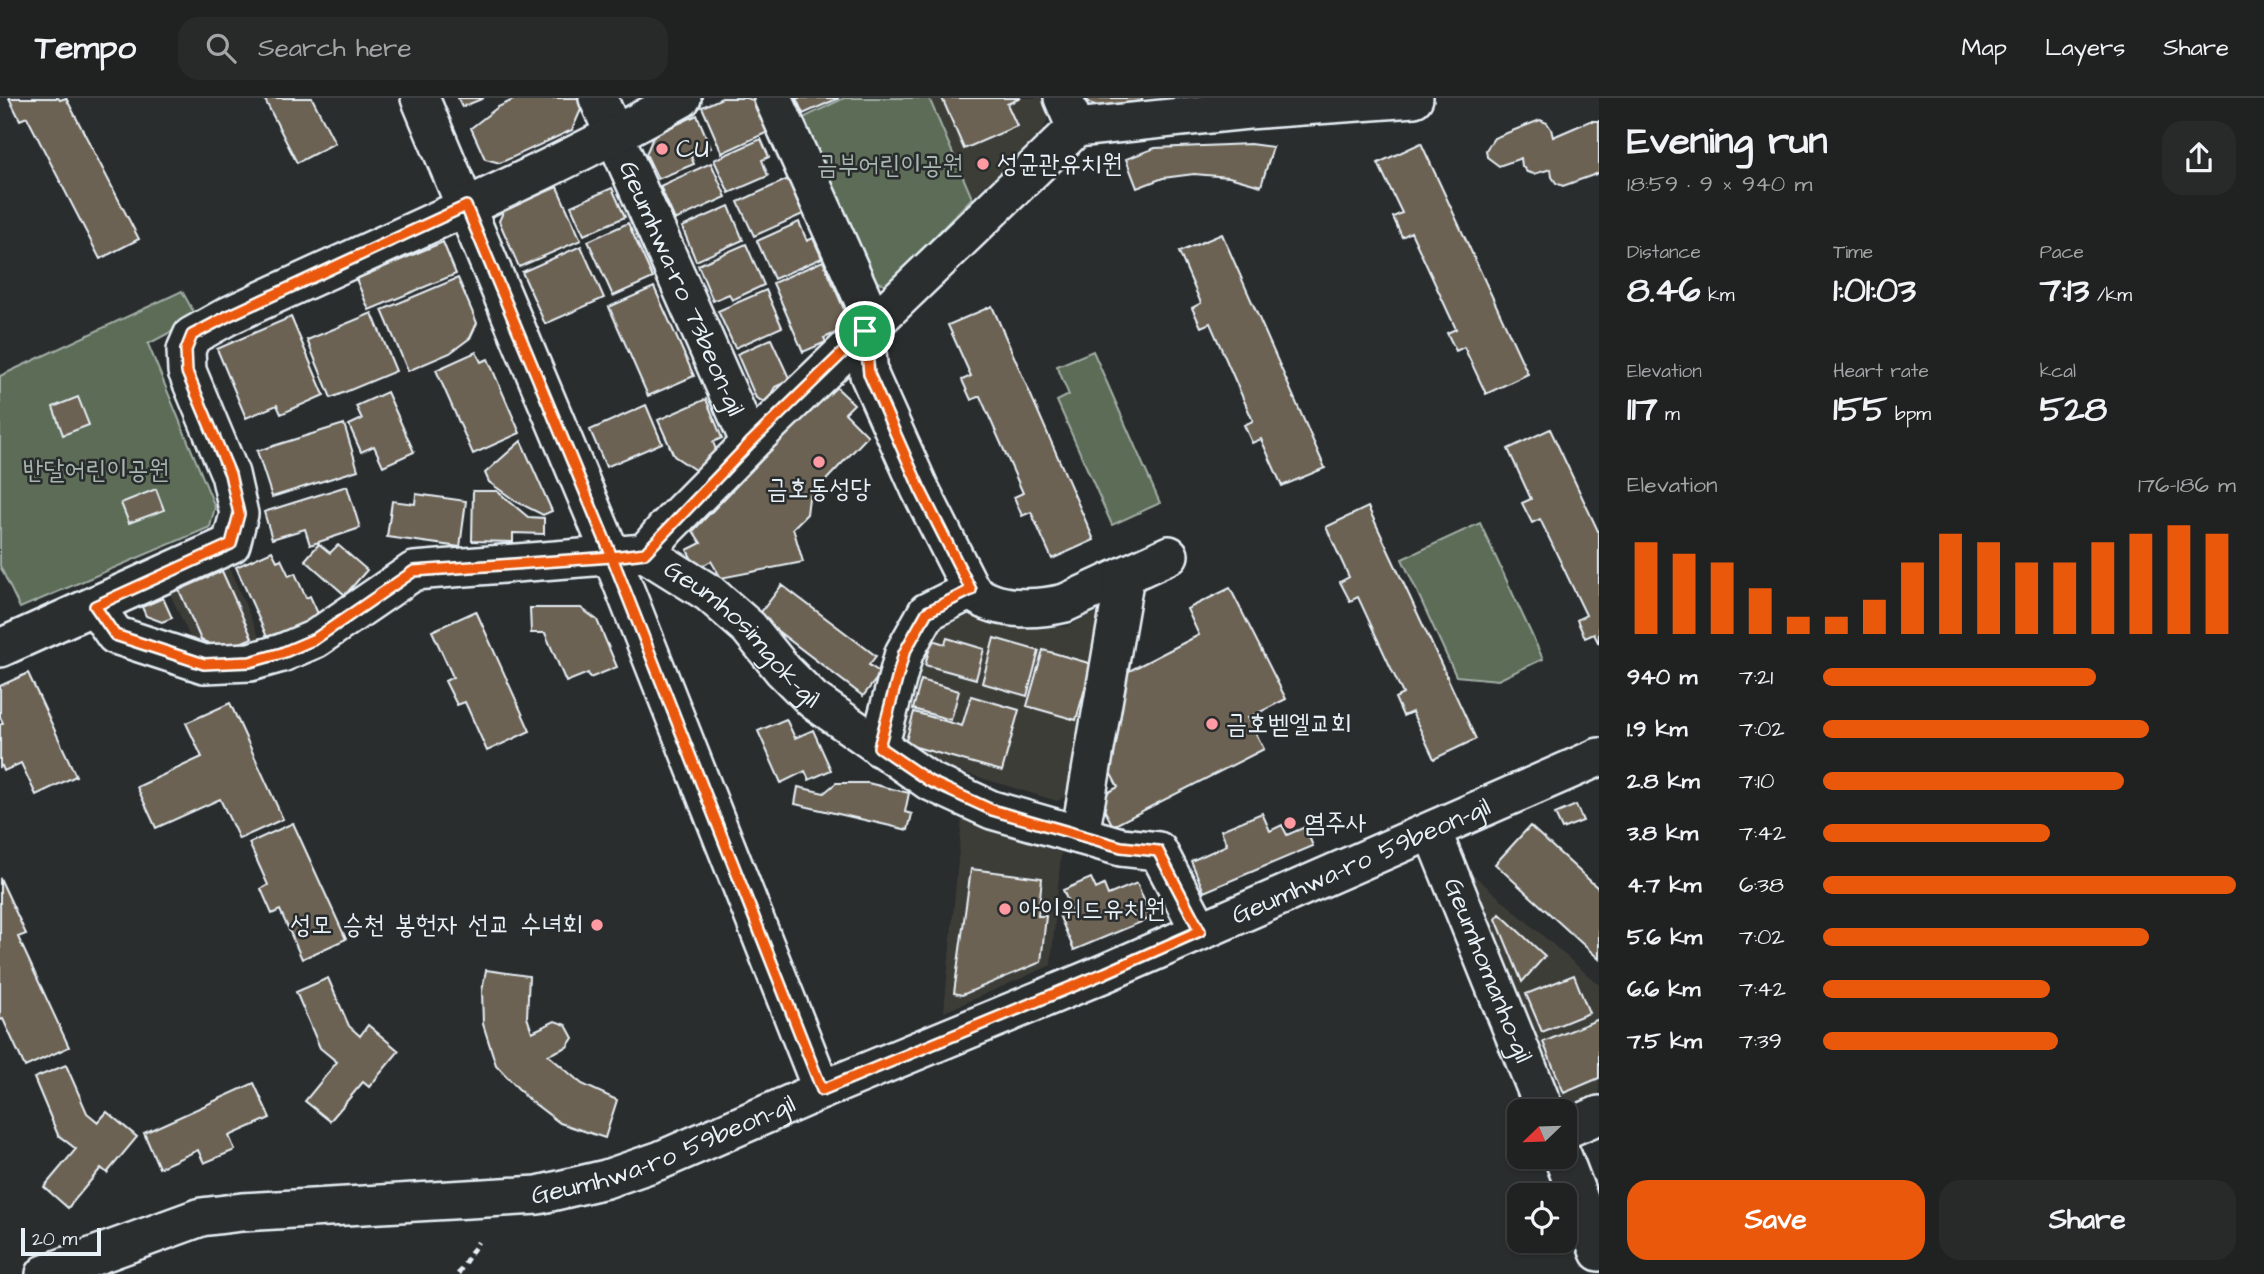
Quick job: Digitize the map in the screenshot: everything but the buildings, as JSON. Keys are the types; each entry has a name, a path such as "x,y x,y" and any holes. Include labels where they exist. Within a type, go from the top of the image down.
{"street":[{"path":"420,98 466,206 628,555 822,1090"},
{"name":"Geumhwa-ro 73beon-gil","path":"598,98 750,443"},
{"path":"0,648 231,544 239,514 230,474 187,372 186,350 192,335 615,136 682,98"},
{"path":"773,98 866,306 865,331 869,374 920,489 971,590 977,596 995,604 1048,607 1065,603 1169,555"},
{"name":"Geumhwa-ro 73beon-gil","path":"628,555 750,443 865,331 1070,113 1414,98"},
{"path":"95,606 115,635 204,664 250,662 282,653 315,639 414,571 628,555"},
{"name":"Geumhosimgok-gil","path":"628,555 709,593 749,628 783,670 813,700 929,781 992,810 1121,847 1158,851 1200,931"},
{"path":"1080,835 1125,576"},
{"path":"879,747 904,653 927,612 971,590"},
{"name":"Geumhwa-ro 59beon-gil","path":"45,1274 201,1217 242,1212 538,1195 606,1179 661,1160 1105,973 1599,757"},
{"name":"Geumhomanho-gil","path":"1432,831 1540,1099"},
{"path":"1577,1124 1599,1115"},
{"path":"1568,1169 1599,1252"}],"path":[{"path":"458,1274 478,1242"}],"shaded area":[{"name":"성균관유치원","path":"929,98 1045,98 1051,112 1043,130 972,198"},
{"path":"228,565 263,646 194,646 169,591"},
{"path":"1098,611 1103,620 1069,795 1057,801 906,755 896,741 927,637 943,615 969,612 1066,627"},
{"name":"아이위드유치원","path":"962,818 1061,853 1051,965 944,1012"},
{"path":"1470,872 1599,985 1599,1094 1577,1102 1577,1099 1566,1099 1559,1095"}],"green space":[{"name":"금부어린이공원","path":"844,98 929,98 972,198 888,285 873,281 801,119"},
{"name":"반달어린이공원","path":"182,291 197,318 148,344 215,507 210,527 20,608 0,566 0,376"},
{"path":"1093,351 1160,503 1112,525 1057,401 1069,395 1057,366"},
{"path":"1480,523 1543,659 1498,680 1456,676 1402,559"}],"place":[{"name":"CU","path":"662,149"},
{"name":"성균관유치원","path":"983,164"},
{"name":"금호동성당","path":"819,462"},
{"name":"금호벧엘교회","path":"1212,724"},
{"name":"염주사","path":"1290,823"},
{"name":"아이위드유치원","path":"1005,909"},
{"name":"성모 승천 봉헌자 선교 수녀회","path":"597,925"}],"route":[{"path":"865,331 750,443 645,553 612,557 466,206 192,335 186,350 187,372 230,474 239,514 231,544 95,606 115,635 204,664 250,662 282,653 315,639 414,571 612,557 822,1090 1200,931 1158,851 1121,847 992,810 929,781 879,747 904,653 927,612 971,590 920,489 869,374 865,331"}]}
